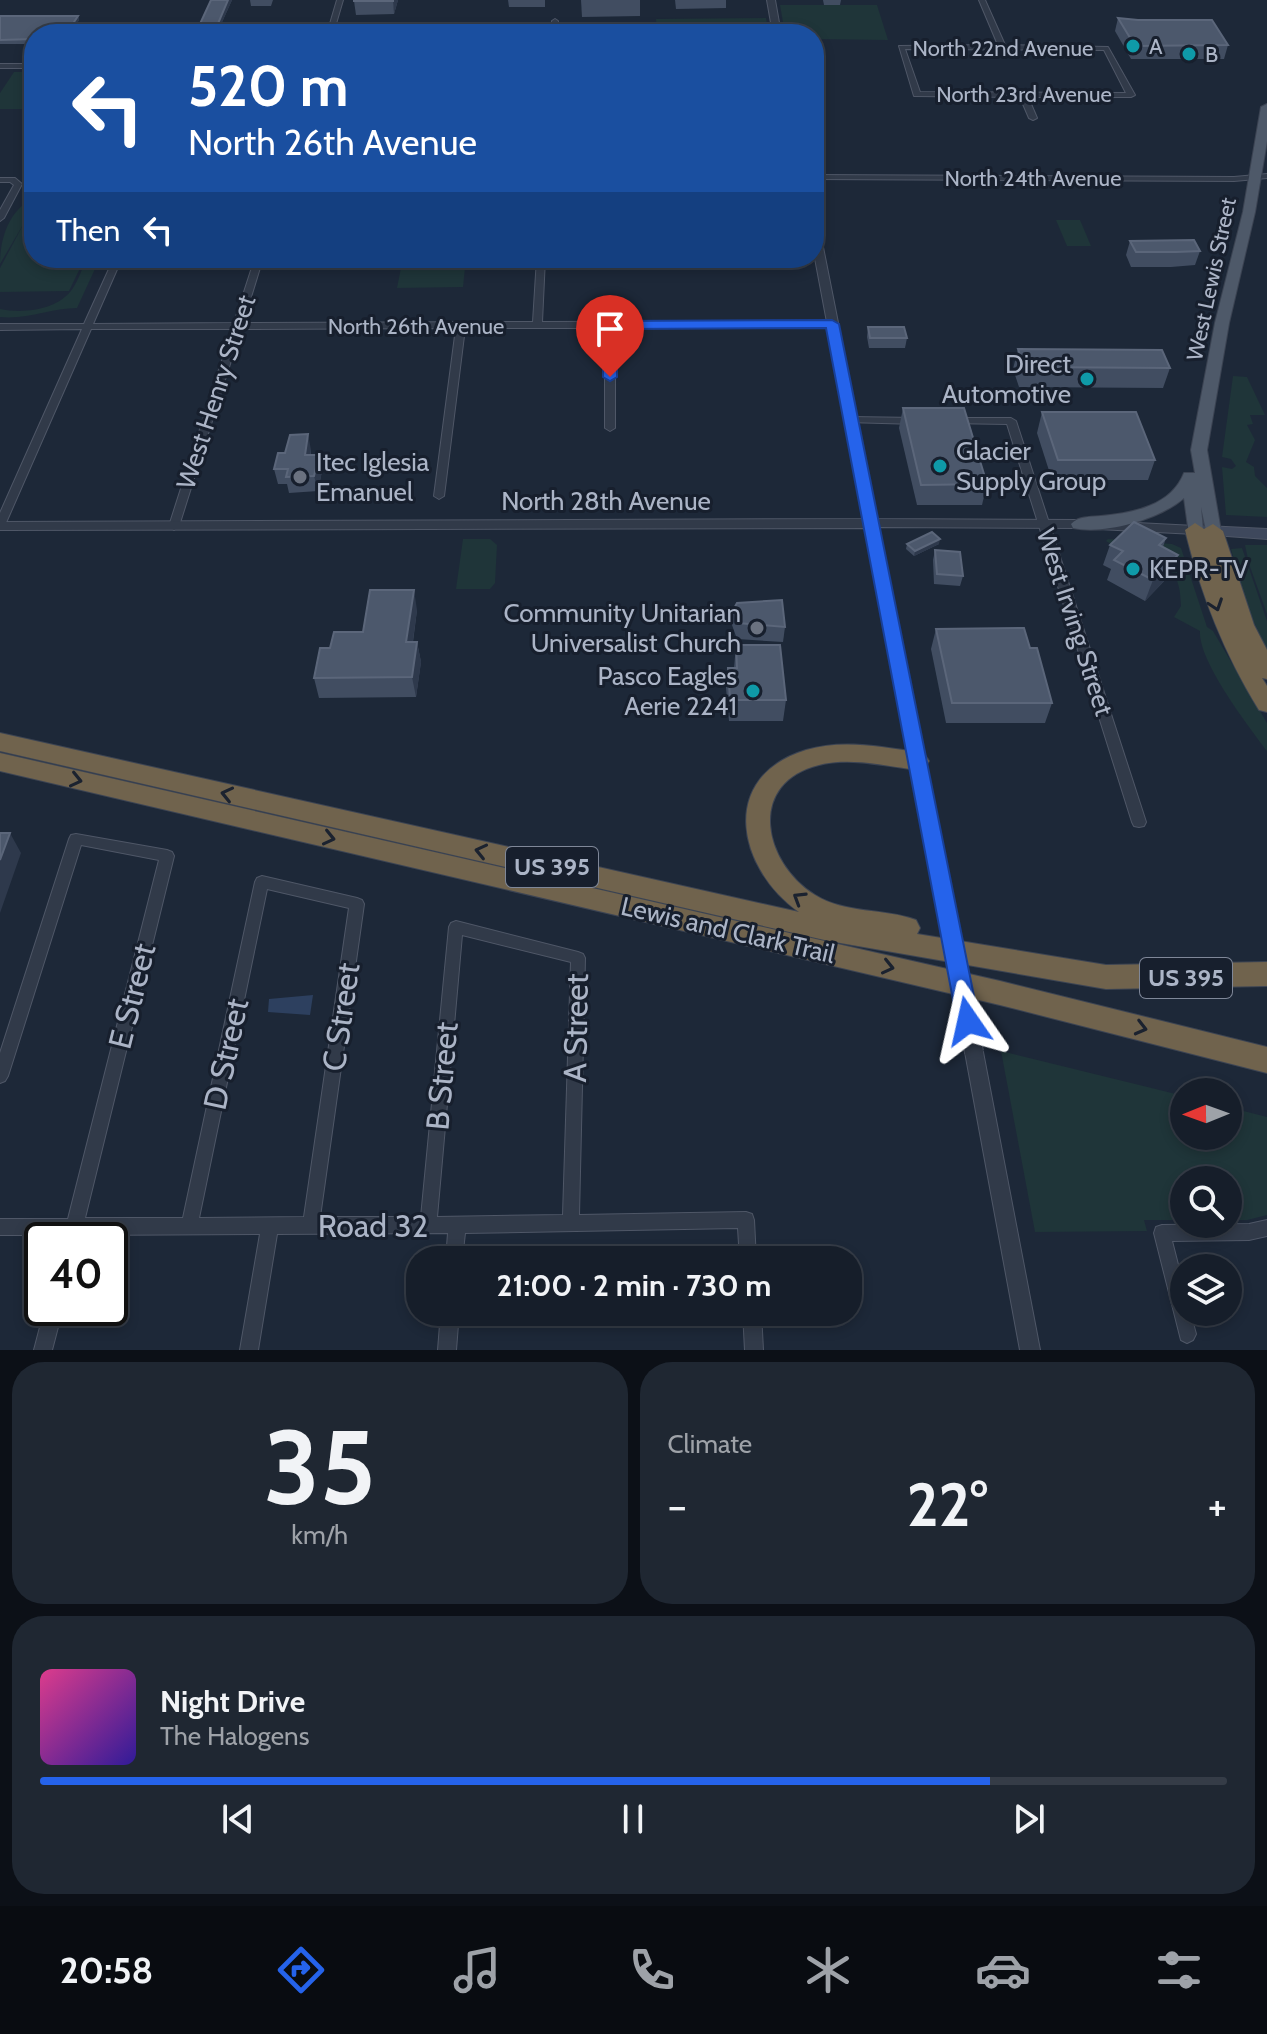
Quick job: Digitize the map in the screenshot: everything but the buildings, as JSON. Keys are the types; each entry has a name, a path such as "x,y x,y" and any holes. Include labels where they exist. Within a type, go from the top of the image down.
{"highway":[{"path":"1204,531 1243,625 1267,671"},
{"path":"1204,531 1222,621 1238,656 1267,704"},
{"name":"Lewis and Clark Trail","path":"0,742 829,930 1106,977 1267,974"},
{"path":"917,761 841,753 808,758 778,777 761,801 756,829 759,847 774,878 788,892 830,913 1059,956 1133,966 1175,978"},
{"name":"Lewis and Clark Trail","path":"0,762 985,989 1267,1060"}],"main road":[{"name":"West Lewis Street","path":"1204,531 1189,481 1198,459 1222,323 1260,177 1267,107"},
{"name":"West Lewis Street","path":"1198,459 1204,531"},
{"path":"1079,524 1144,516 1159,511 1179,496 1189,481"},
{"path":"1204,531 1267,534"}],"street":[{"path":"333,24 340,0"},
{"path":"771,0 775,24"},
{"path":"982,0 1003,48"},
{"name":"North 22nd Avenue","path":"917,94 901,47 1106,48 1131,95"},
{"path":"0,66 24,66"},
{"name":"North 23rd Avenue","path":"917,94 1131,95"},
{"path":"1023,94 1033,118"},
{"name":"North 24th Avenue","path":"824,177 1260,177"},
{"path":"0,180 15,181 17,188 0,218"},
{"path":"0,526 114,268"},
{"name":"West Henry Street","path":"174,526 256,268"},
{"path":"537,325 540,268"},
{"path":"822,268 1030,1350"},
{"name":"North 26th Avenue","path":"0,327 832,324"},
{"path":"610,325 610,428"},
{"path":"439,496 461,326"},
{"path":"851,420 924,421"},
{"name":"West Irving Street","path":"938,421 1011,421 1139,822"},
{"name":"North 28th Avenue","path":"0,526 871,523 1079,524 1204,531"},
{"name":"E Street","path":"0,1076 76,839 167,856 76,1222"},
{"name":"C Street","path":"262,882 357,904 311,1226"},
{"name":"D Street","path":"189,1226 262,882"},
{"name":"A Street","path":"456,927 578,958 571,1223"},
{"name":"B Street","path":"428,1226 456,927"},
{"name":"Road 32","path":"128,1230 189,1226 428,1226 746,1220 747,1246"},
{"path":"455,1246 457,1225"},
{"path":"249,1350 270,1226"},
{"name":"Road 32","path":"0,1227 24,1229"},
{"path":"1187,1334 1162,1233 1249,1232 1267,1228"},
{"path":"43,1350 49,1326"},
{"path":"447,1350 449,1326"},
{"path":"753,1326 754,1350"}],"green space":[{"path":"780,5 877,5 888,40 824,39 824,24 783,24"},
{"path":"766,18 767,24 656,24 656,19"},
{"path":"14,72 24,72 24,109 0,109 0,93"},
{"path":"24,204 24,223 0,264 8,226"},
{"path":"1056,220 1080,220 1091,246 1067,246"},
{"path":"24,223 24,268 80,268 69,291 0,292 0,268"},
{"path":"83,268 95,268 77,308 0,317 0,309 19,311 50,306 67,295"},
{"path":"401,268 465,268 463,287 397,288"},
{"path":"1233,376 1247,377 1265,415 1250,415 1253,424 1247,425 1255,440 1246,462 1254,467 1255,476 1267,488 1267,517 1226,515 1222,467 1232,469 1236,466 1231,459 1222,457"},
{"path":"463,539 490,539 497,545 495,583 490,589 456,589"},
{"path":"1106,541 1172,544 1181,548 1207,627 1213,631 1267,723 1267,751 1216,676 1207,659 1200,631 1174,617 1181,606 1174,575 1167,566 1120,548"},
{"path":"1245,545 1267,545 1267,614 1249,564"},
{"path":"1242,548 1267,621 1267,650 1249,612 1231,549"},
{"path":"1001,1051 1170,1093 1170,1150 1242,1150 1242,1111 1267,1117 1267,1215 1242,1220 1242,1166 1170,1166 1170,1220 1144,1220 1147,1231 1035,1232"}],"water":[{"path":"313,995 310,1015 268,1012 269,999"}],"place":[{"name":"A","path":"1133,46"},
{"name":"B","path":"1189,54"},
{"name":"Direct Automotive","path":"1087,379"},
{"name":"Glacier Supply Group","path":"940,466"},
{"name":"Itec Iglesia Emanuel","path":"300,477"},
{"name":"KEPR-TV","path":"1133,569"},
{"name":"Community Unitarian Universalist Church","path":"757,628"},
{"name":"Pasco Eagles Aerie 2241","path":"753,691"}],"route":[{"path":"610,377 610,325 832,324 968,1021"}]}
